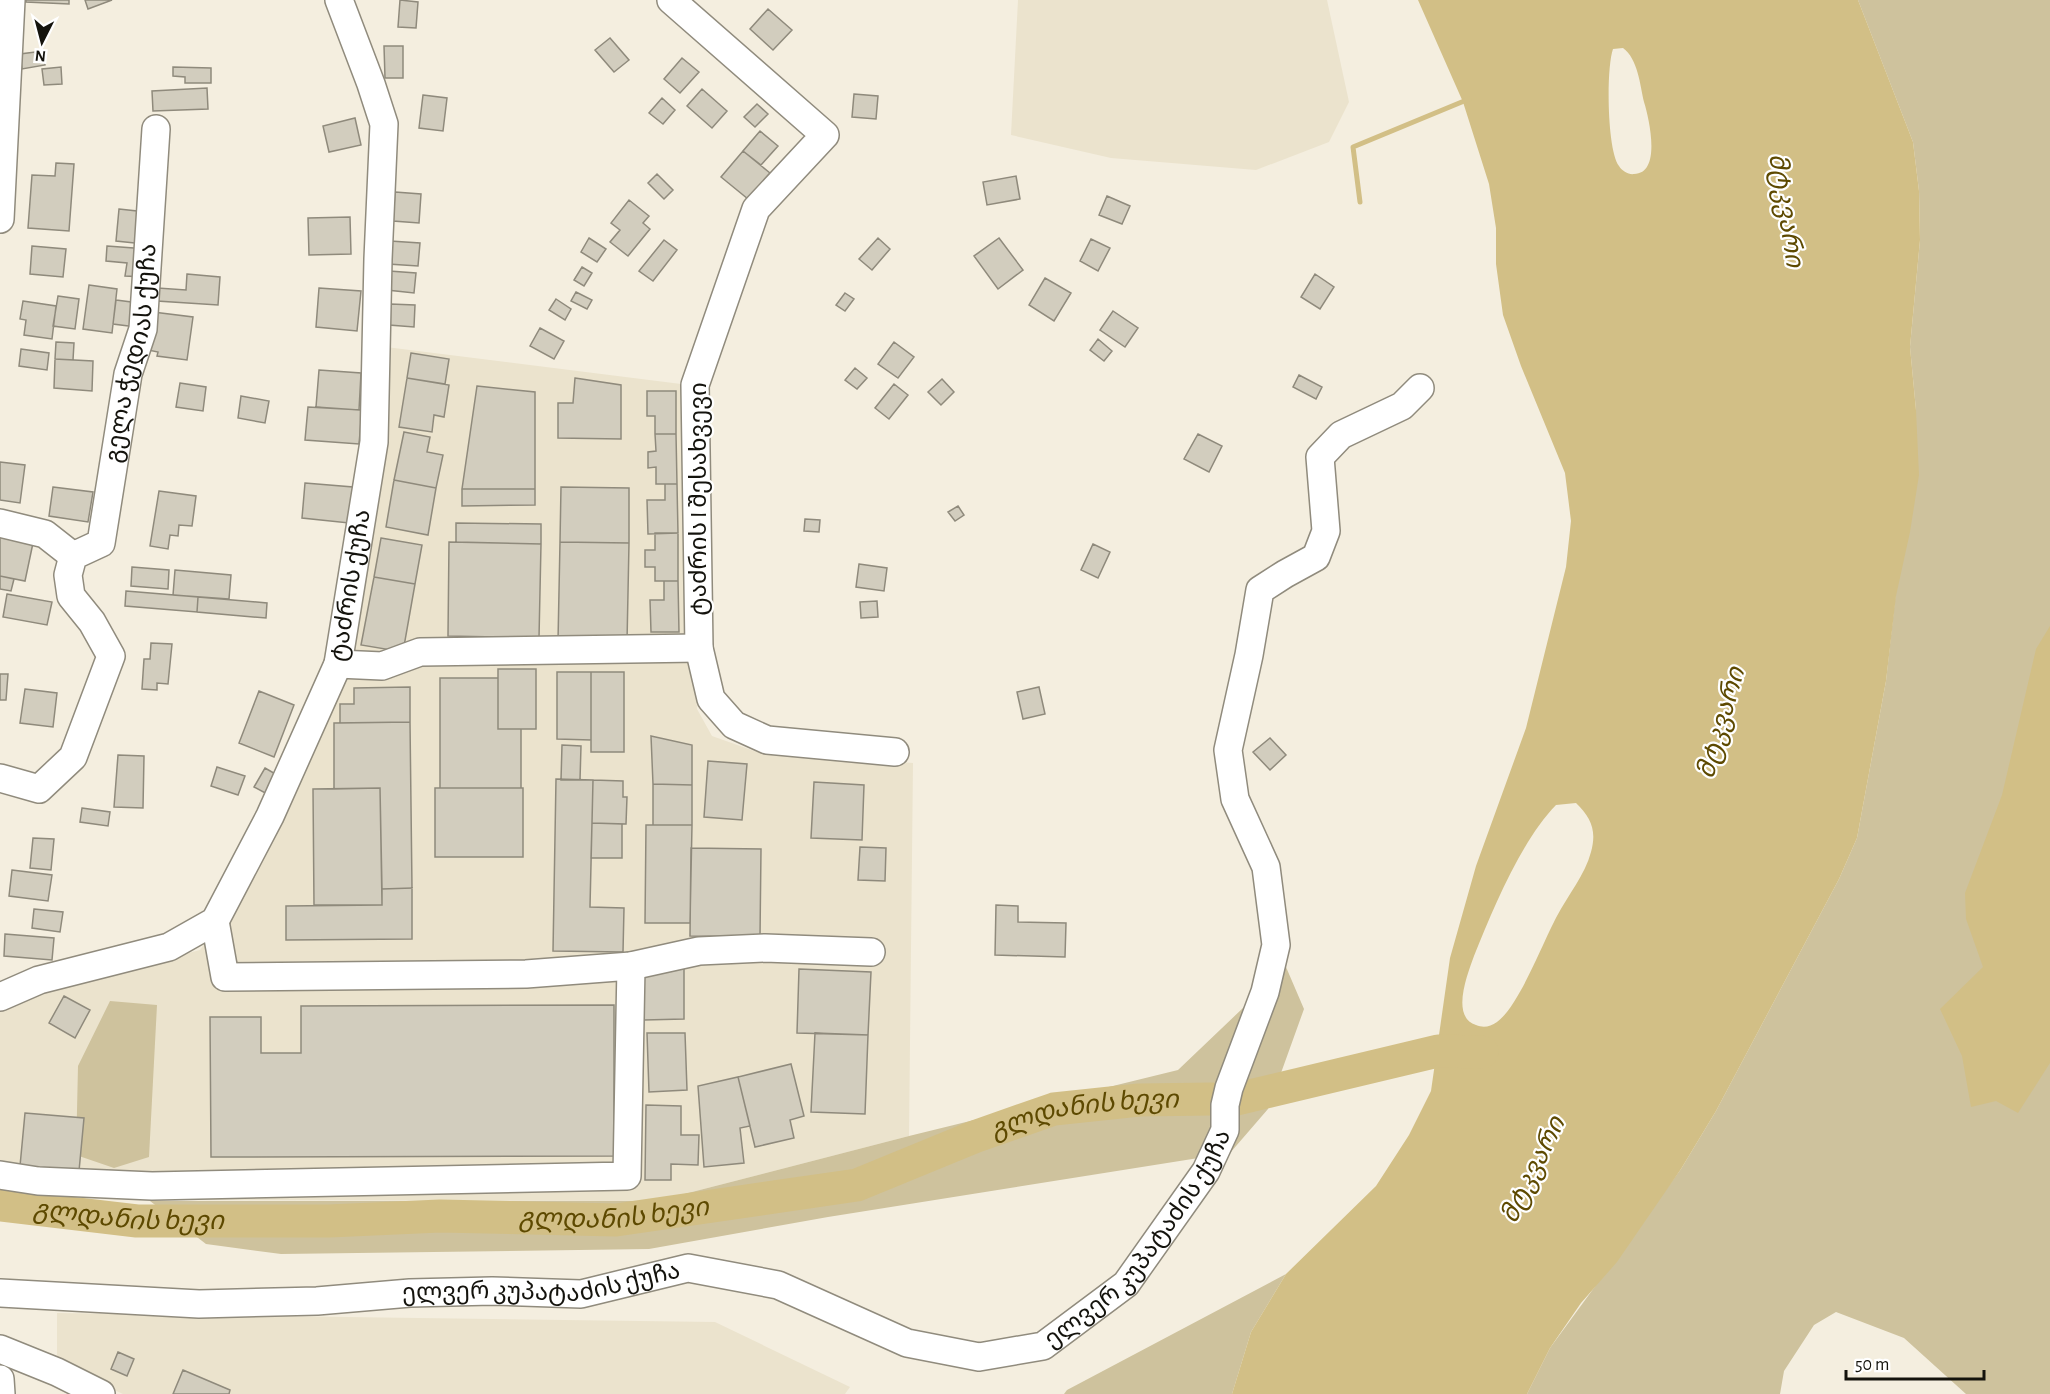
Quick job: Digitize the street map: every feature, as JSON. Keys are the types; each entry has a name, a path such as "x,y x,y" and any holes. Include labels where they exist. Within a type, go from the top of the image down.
{"street":[{"path":"0,219 11,0"},
{"name":"ტაძრის ქუჩა","path":"215,921 270,816 338,664 374,442 384,124 339,0"},
{"name":"ტაძრის I შესახვევი","path":"671,0 825,135 756,209 695,385 699,648 711,699 734,725 766,740 895,752"},
{"name":"გელა ჭედიას ქუჩა","path":"73,556 101,543 128,374 142,329 156,129"},
{"name":"ელვერ კუპატაძის ქუჩა","path":"0,1293 199,1304 317,1301 410,1293 492,1291 581,1294 688,1268 778,1285 907,1343 979,1357 1043,1346 1126,1284 1206,1171 1225,1130 1225,1105 1229,1088 1265,992 1276,945 1266,867 1235,800 1228,750 1249,655 1260,590 1316,557 1326,531 1320,457 1341,435 1402,406 1420,388"},
{"path":"0,523 45,534 73,556 68,575 70,596 92,622 111,656 73,757 39,789 0,778"},
{"name":"ტაძრის I შესახვევი","path":"338,664 382,666 420,652 699,648"},
{"path":"0,997 39,980 169,947 215,921 225,977 526,974 631,966 699,951 796,948 871,952"},
{"path":"0,1175 38,1181 152,1186 627,1176 631,966"},
{"path":"0,1349 57,1372 101,1394"},
{"path":"0,1379 1,1394"}],"shaded area":[{"path":"1018,0 1327,0 1349,102 1329,142 1256,170 1111,158 1011,135"},
{"path":"1858,0 2050,0 2050,1394 1966,1394 1904,1338 1836,1312 1814,1325 1784,1371 1780,1394 1527,1394 1550,1348 1681,1169 1716,1111 1839,879 1857,838 1886,681 1916,410 1910,347 1920,240 1919,191 1913,142"},
{"path":"386,347 689,385 697,709 712,736 757,752 913,763 909,1136 657,1201 150,1200 0,1186 0,1008 36,992 200,950 236,899 297,790"},
{"path":"1286,967 1304,1009 1268,1109 1230,1153 828,1217 649,1249 281,1254 206,1244 150,1201 657,1201 1178,1070"},
{"path":"110,1001 157,1005 149,1157 114,1168 76,1155 78,1066"},
{"path":"1286,1274 1251,1332 1232,1394 1064,1394 1067,1390"},
{"path":"57,1313 715,1322 850,1387 845,1394 123,1394 57,1364"}],"water":[{"name":"მტკვარი","path":"1418,0 1858,0 1913,142 1919,191 1920,240 1910,347 1919,475 1910,532 1896,596 1886,681 1857,838 1839,879 1716,1111 1681,1169 1617,1262 1581,1303 1550,1348 1527,1394 1232,1394 1251,1332 1286,1274 1376,1186 1409,1135 1431,1091 1450,958 1476,866 1526,728 1566,567 1571,521 1565,473 1521,366 1503,315 1496,264 1496,228 1489,184 1463,102","holes":["1623,48 1632,59 1638,73 1650,132 1651,155 1648,165 1643,172 1634,174 1622,170 1619,166 1615,157 1610,127 1611,59 1613,49","1576,803 1586,814 1593,831 1593,844 1585,869 1557,916 1514,1002 1494,1024 1476,1025 1468,1020 1464,1013 1463,994 1474,956 1499,897 1520,856 1543,820 1556,805"]},
{"path":"2050,626 2050,1063 2018,1113 1996,1101 1971,1107 1962,1056 1940,1009 1983,967 1966,919 1965,893 2002,795 2036,649"}],"building":[{"path":"26,0 69,0 69,4 26,2"},
{"path":"85,0 112,0 88,9"},
{"path":"400,0 418,2 416,28 398,27"},
{"path":"768,9 792,30 773,50 750,29"},
{"path":"610,38 629,60 614,72 595,50"},
{"path":"384,46 403,46 403,78 385,78"},
{"path":"43,51 45,65 22,69 20,54"},
{"path":"682,58 699,72 680,93 664,79"},
{"path":"61,67 62,84 44,85 42,69"},
{"path":"173,67 211,68 211,83 185,83 185,77 173,76"},
{"path":"207,88 208,109 153,111 152,91"},
{"path":"702,89 727,111 712,128 687,106"},
{"path":"854,94 878,96 876,119 852,117"},
{"path":"423,95 447,98 443,131 419,128"},
{"path":"662,98 675,110 663,124 649,113"},
{"path":"757,104 768,114 755,127 744,117"},
{"path":"355,118 361,145 329,152 323,126"},
{"path":"760,131 778,146 761,165 743,151"},
{"path":"743,151 770,173 748,199 721,177"},
{"path":"56,163 74,164 69,231 28,228 32,175 55,176"},
{"path":"657,174 673,190 664,199 648,183"},
{"path":"1016,176 1020,199 987,205 983,182"},
{"path":"395,192 421,194 419,223 393,221"},
{"path":"1107,196 1130,206 1122,224 1099,215"},
{"path":"629,200 649,216 643,223 650,229 628,256 610,242 620,230 611,223"},
{"path":"119,209 146,212 144,244 116,241"},
{"path":"350,217 351,254 309,255 308,218"},
{"path":"589,238 606,249 597,262 581,252"},
{"path":"878,238 890,249 872,270 859,259"},
{"path":"999,238 1023,270 998,289 974,256"},
{"path":"1091,239 1110,248 1098,271 1080,261"},
{"path":"664,240 677,250 653,281 639,271"},
{"path":"390,241 420,243 418,266 388,264"},
{"path":"32,246 66,249 63,277 30,274"},
{"path":"107,246 147,249 144,277 125,276 127,263 106,261"},
{"path":"582,267 592,273 584,286 574,280"},
{"path":"389,271 416,273 414,293 387,290"},
{"path":"187,274 220,277 218,305 157,301 158,288 186,290"},
{"path":"1315,274 1334,287 1320,309 1301,297"},
{"path":"1045,278 1071,293 1054,321 1029,305"},
{"path":"89,285 117,289 112,333 83,329"},
{"path":"319,288 361,291 357,331 316,327"},
{"path":"576,292 592,300 587,309 571,301"},
{"path":"845,293 854,299 845,311 836,305"},
{"path":"58,296 79,299 75,329 53,326"},
{"path":"556,299 571,309 565,320 549,310"},
{"path":"116,300 139,303 136,327 113,324"},
{"path":"23,301 56,306 52,339 24,335 26,320 20,319"},
{"path":"390,304 415,305 414,327 389,325"},
{"path":"1113,311 1138,328 1125,347 1100,330"},
{"path":"153,312 193,317 187,360 157,356 158,352 148,350"},
{"path":"540,328 564,341 554,359 530,346"},
{"path":"1098,339 1112,351 1104,361 1090,350"},
{"path":"56,342 74,343 73,360 55,359"},
{"path":"894,342 914,357 898,378 878,364"},
{"path":"21,349 49,353 47,370 19,366"},
{"path":"411,353 449,359 445,384 407,378"},
{"path":"55,359 93,361 92,391 54,388"},
{"path":"855,368 867,378 857,389 845,380"},
{"path":"319,370 361,373 359,410 316,407"},
{"path":"1299,375 1322,387 1316,399 1293,387"},
{"path":"407,378 449,385 444,417 434,415 432,432 399,427"},
{"path":"575,378 621,385 621,439 558,438 558,403 573,403"},
{"path":"942,379 954,392 941,405 928,392"},
{"path":"180,383 206,387 203,411 176,407"},
{"path":"894,384 908,395 889,419 875,408"},
{"path":"477,386 535,392 535,489 462,489"},
{"path":"647,391 676,391 676,434 655,434 655,416 647,416"},
{"path":"241,396 269,401 265,423 238,418"},
{"path":"308,407 362,410 359,444 305,440"},
{"path":"404,432 430,437 427,452 443,455 436,488 394,480"},
{"path":"655,434 676,434 677,484 656,484 656,467 648,468 648,452 656,451"},
{"path":"1198,434 1222,446 1209,472 1184,459"},
{"path":"0,462 25,465 20,503 0,500"},
{"path":"394,480 436,488 428,535 386,527"},
{"path":"305,483 353,487 349,523 302,518"},
{"path":"665,484 677,484 678,533 648,534 647,500 665,500"},
{"path":"53,487 93,492 88,522 49,516"},
{"path":"561,487 629,488 629,543 560,542"},
{"path":"462,489 535,489 535,505 462,506"},
{"path":"159,491 196,496 192,526 179,525 178,536 170,535 168,549 150,546"},
{"path":"958,506 964,515 955,521 948,512"},
{"path":"805,519 820,520 819,532 804,531"},
{"path":"456,523 541,524 541,544 456,542"},
{"path":"655,533 678,533 678,581 655,581 655,567 645,567 645,550 655,550"},
{"path":"0,537 33,543 25,581 0,576"},
{"path":"381,538 422,545 415,584 374,577"},
{"path":"449,542 541,544 539,638 448,636"},
{"path":"560,542 629,543 627,642 558,641"},
{"path":"1093,544 1110,552 1098,578 1081,570"},
{"path":"859,564 887,568 884,591 856,587"},
{"path":"132,567 169,570 168,589 131,586"},
{"path":"175,570 231,575 229,599 173,595"},
{"path":"0,576 14,579 11,591 0,589"},
{"path":"374,577 415,584 403,652 361,645"},
{"path":"664,581 678,581 679,632 651,632 650,600 664,600"},
{"path":"126,591 198,597 197,612 125,606"},
{"path":"7,594 52,602 47,625 3,617"},
{"path":"198,597 267,603 266,618 197,612"},
{"path":"877,601 878,617 861,618 860,602"},
{"path":"151,643 172,644 168,684 157,683 157,690 142,689 144,659 150,659"},
{"path":"498,669 536,669 536,729 498,729"},
{"path":"557,672 591,672 591,740 557,739"},
{"path":"591,672 624,672 624,752 591,752"},
{"path":"0,674 8,674 6,700 0,700"},
{"path":"440,678 498,678 498,729 521,729 521,788 440,788"},
{"path":"410,687 410,722 340,723 340,704 354,704 354,688"},
{"path":"1039,687 1045,714 1023,719 1017,692"},
{"path":"25,689 57,693 53,727 20,723"},
{"path":"259,691 294,705 274,757 239,743"},
{"path":"410,722 412,888 382,889 380,788 334,789 334,723"},
{"path":"651,736 692,745 692,785 653,784"},
{"path":"1270,738 1286,755 1270,770 1253,752"},
{"path":"562,745 581,746 580,780 561,780"},
{"path":"118,755 144,756 143,808 114,807"},
{"path":"708,761 747,764 742,820 704,817"},
{"path":"217,767 245,776 238,795 211,786"},
{"path":"265,768 279,776 269,795 254,787"},
{"path":"556,779 593,780 590,907 624,908 623,952 553,951"},
{"path":"593,780 623,781 623,797 627,797 626,824 592,823"},
{"path":"814,782 864,785 862,840 811,838"},
{"path":"653,784 692,785 692,825 653,825"},
{"path":"380,788 382,905 314,905 313,789"},
{"path":"435,788 523,788 523,857 435,857"},
{"path":"82,808 110,812 108,826 80,822"},
{"path":"592,823 622,824 622,858 591,858"},
{"path":"646,825 692,825 690,923 645,923"},
{"path":"33,838 54,839 51,870 30,868"},
{"path":"860,847 886,848 885,881 858,880"},
{"path":"691,848 761,849 760,937 690,936"},
{"path":"12,870 52,875 48,901 9,896"},
{"path":"412,888 412,939 286,940 286,906 382,905 382,889"},
{"path":"996,905 1018,906 1018,922 1066,923 1065,957 995,955"},
{"path":"34,909 63,912 60,932 32,928"},
{"path":"5,934 54,938 52,960 4,956"},
{"path":"644,969 684,969 684,1019 644,1020"},
{"path":"799,969 871,972 868,1035 797,1033"},
{"path":"64,996 90,1010 75,1038 49,1023"},
{"path":"614,1005 614,1156 211,1157 210,1017 261,1017 261,1053 301,1053 301,1006"},
{"path":"647,1033 685,1033 687,1090 649,1092"},
{"path":"815,1033 868,1035 865,1114 811,1112"},
{"path":"791,1064 804,1116 790,1120 794,1138 755,1147 738,1077"},
{"path":"738,1077 750,1126 740,1128 744,1163 704,1167 698,1086"},
{"path":"646,1105 681,1106 681,1135 699,1135 698,1165 671,1164 671,1180 645,1180"},
{"path":"25,1113 84,1118 79,1171 20,1166"},
{"path":"118,1352 134,1359 127,1376 111,1369"},
{"path":"183,1370 230,1390 229,1394 173,1394"}],"waterway":[{"path":"1360,202 1353,147 1469,99"},
{"name":"გლდანის ხევი","path":"1237,1099 1438,1051 1482,1052"},
{"name":"გლდანის ხევი","path":"0,1205 137,1221 329,1221 440,1216 616,1220 857,1185 974,1137 1054,1109 1139,1100 1212,1099"}]}
